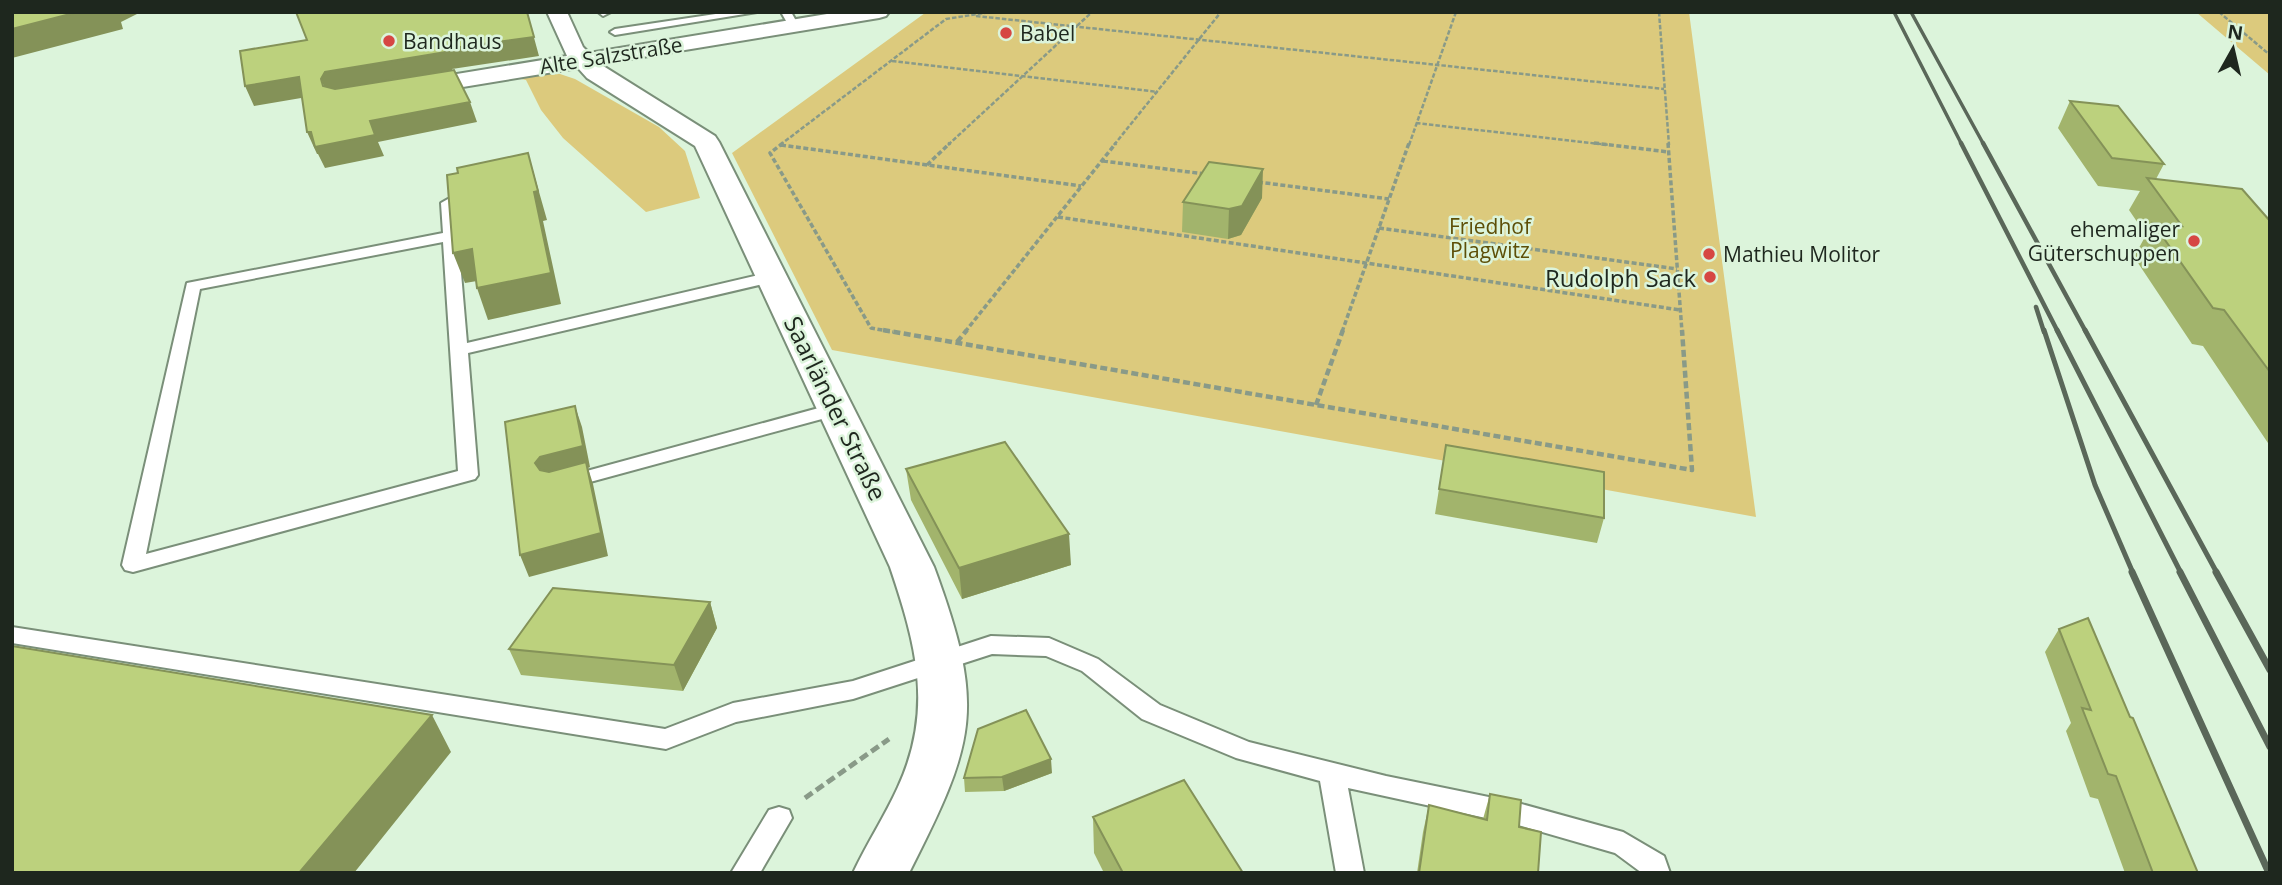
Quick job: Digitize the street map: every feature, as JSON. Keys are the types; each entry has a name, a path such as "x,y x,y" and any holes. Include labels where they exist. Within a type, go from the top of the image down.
{"street":[{"name":"Saarländer Straße","path":"557,12 573,50 595,73 706,142 912,567 930,618 941,662 945,694 942,730 935,758 922,790 881,873"},
{"name":"Alte Salzstraße","path":"391,92 790,19 879,12"}],"lane":[{"path":"615,32 752,12"},
{"path":"448,203 468,475 132,565 193,286 450,236"},
{"path":"458,349 772,277"},
{"path":"556,485 837,409"},
{"path":"12,635 666,739 733,713 853,690 991,645 1049,648 1090,665 1150,712 1245,751 1386,787 1518,814 1623,844 1654,865 1656,873"},
{"path":"1332,773 1350,873"},
{"path":"745,873 779,818"}],"path":[{"path":"991,12 946,19 770,153 872,328 1692,470 1658,12"},
{"path":"927,165 1092,12"},
{"path":"957,343 1221,12"},
{"path":"1316,405 1456,12"},
{"path":"2219,12 2270,55"},
{"path":"970,16 1664,89"},
{"path":"891,61 1157,92"},
{"path":"1416,123 1669,152"},
{"path":"780,145 1082,187"},
{"path":"1102,161 1212,175"},
{"path":"1253,181 1389,199"},
{"path":"1058,217 1680,310"},
{"path":"1379,228 1677,269"},
{"path":"779,818 845,767 887,743 896,729 942,730"}],"green space":[{"name":"Friedhof Plagwitz","path":"1689,12 1756,517 832,350 732,153 925,13"},
{"path":"2196,12 2270,12 2270,75"},
{"path":"544,73 575,79 659,127 685,151 700,198 646,212 563,138 541,110 526,80 516,78"}],"building":[{"path":"12,12 78,12 12,29"},
{"path":"296,12 527,12 534,37 445,49 446,52 325,72 321,79 323,86 335,89 454,70 470,102 370,121 375,135 315,147 311,132 307,132 299,77 245,86 240,51 307,40"},
{"path":"2070,101 2118,106 2164,164 2112,158"},
{"path":"528,153 538,191 534,192 551,273 477,288 472,249 453,253 447,175 458,173 457,168"},
{"path":"1209,162 1263,169 1242,206 1229,209 1183,202"},
{"path":"2147,178 2242,189 2270,221 2270,372 2224,310 2213,308 2153,223 2182,226"},
{"path":"575,406 583,446 540,457 535,463 540,470 549,472 586,462 601,533 520,555 505,422"},
{"path":"1005,442 1069,534 959,568 906,469"},
{"path":"1446,445 1604,472 1604,518 1439,489"},
{"path":"553,588 710,602 674,665 509,649"},
{"path":"2088,618 2198,873 2153,873 2116,776 2108,774 2082,708 2091,710 2059,629"},
{"path":"12,646 432,715 299,873 12,873"},
{"path":"1026,710 1051,759 1002,777 964,778 978,729"},
{"path":"1184,780 1243,873 1123,873 1093,817"},
{"path":"1490,794 1521,800 1519,827 1541,832 1538,873 1419,873 1429,805 1487,820"}],"railway":[{"path":"1894,12 1962,145"},
{"path":"1911,12 1984,145"},
{"path":"1961,143 2058,332"},
{"path":"1983,143 2086,332"},
{"path":"2036,307 2044,332"},
{"path":"2044,330 2095,485 2133,573"},
{"path":"2057,330 2181,573"},
{"path":"2085,330 2217,573"},
{"path":"2132,572 2269,873"},
{"path":"2180,572 2270,747"},
{"path":"2216,572 2270,670"}],"place":[{"name":"Babel","path":"1006,33"},
{"name":"Bandhaus","path":"389,41"},
{"name":"ehemaliger Güterschuppen","path":"2194,241"},
{"name":"Mathieu Molitor","path":"1709,254"},
{"name":"Rudolph Sack","path":"1710,277"}]}
